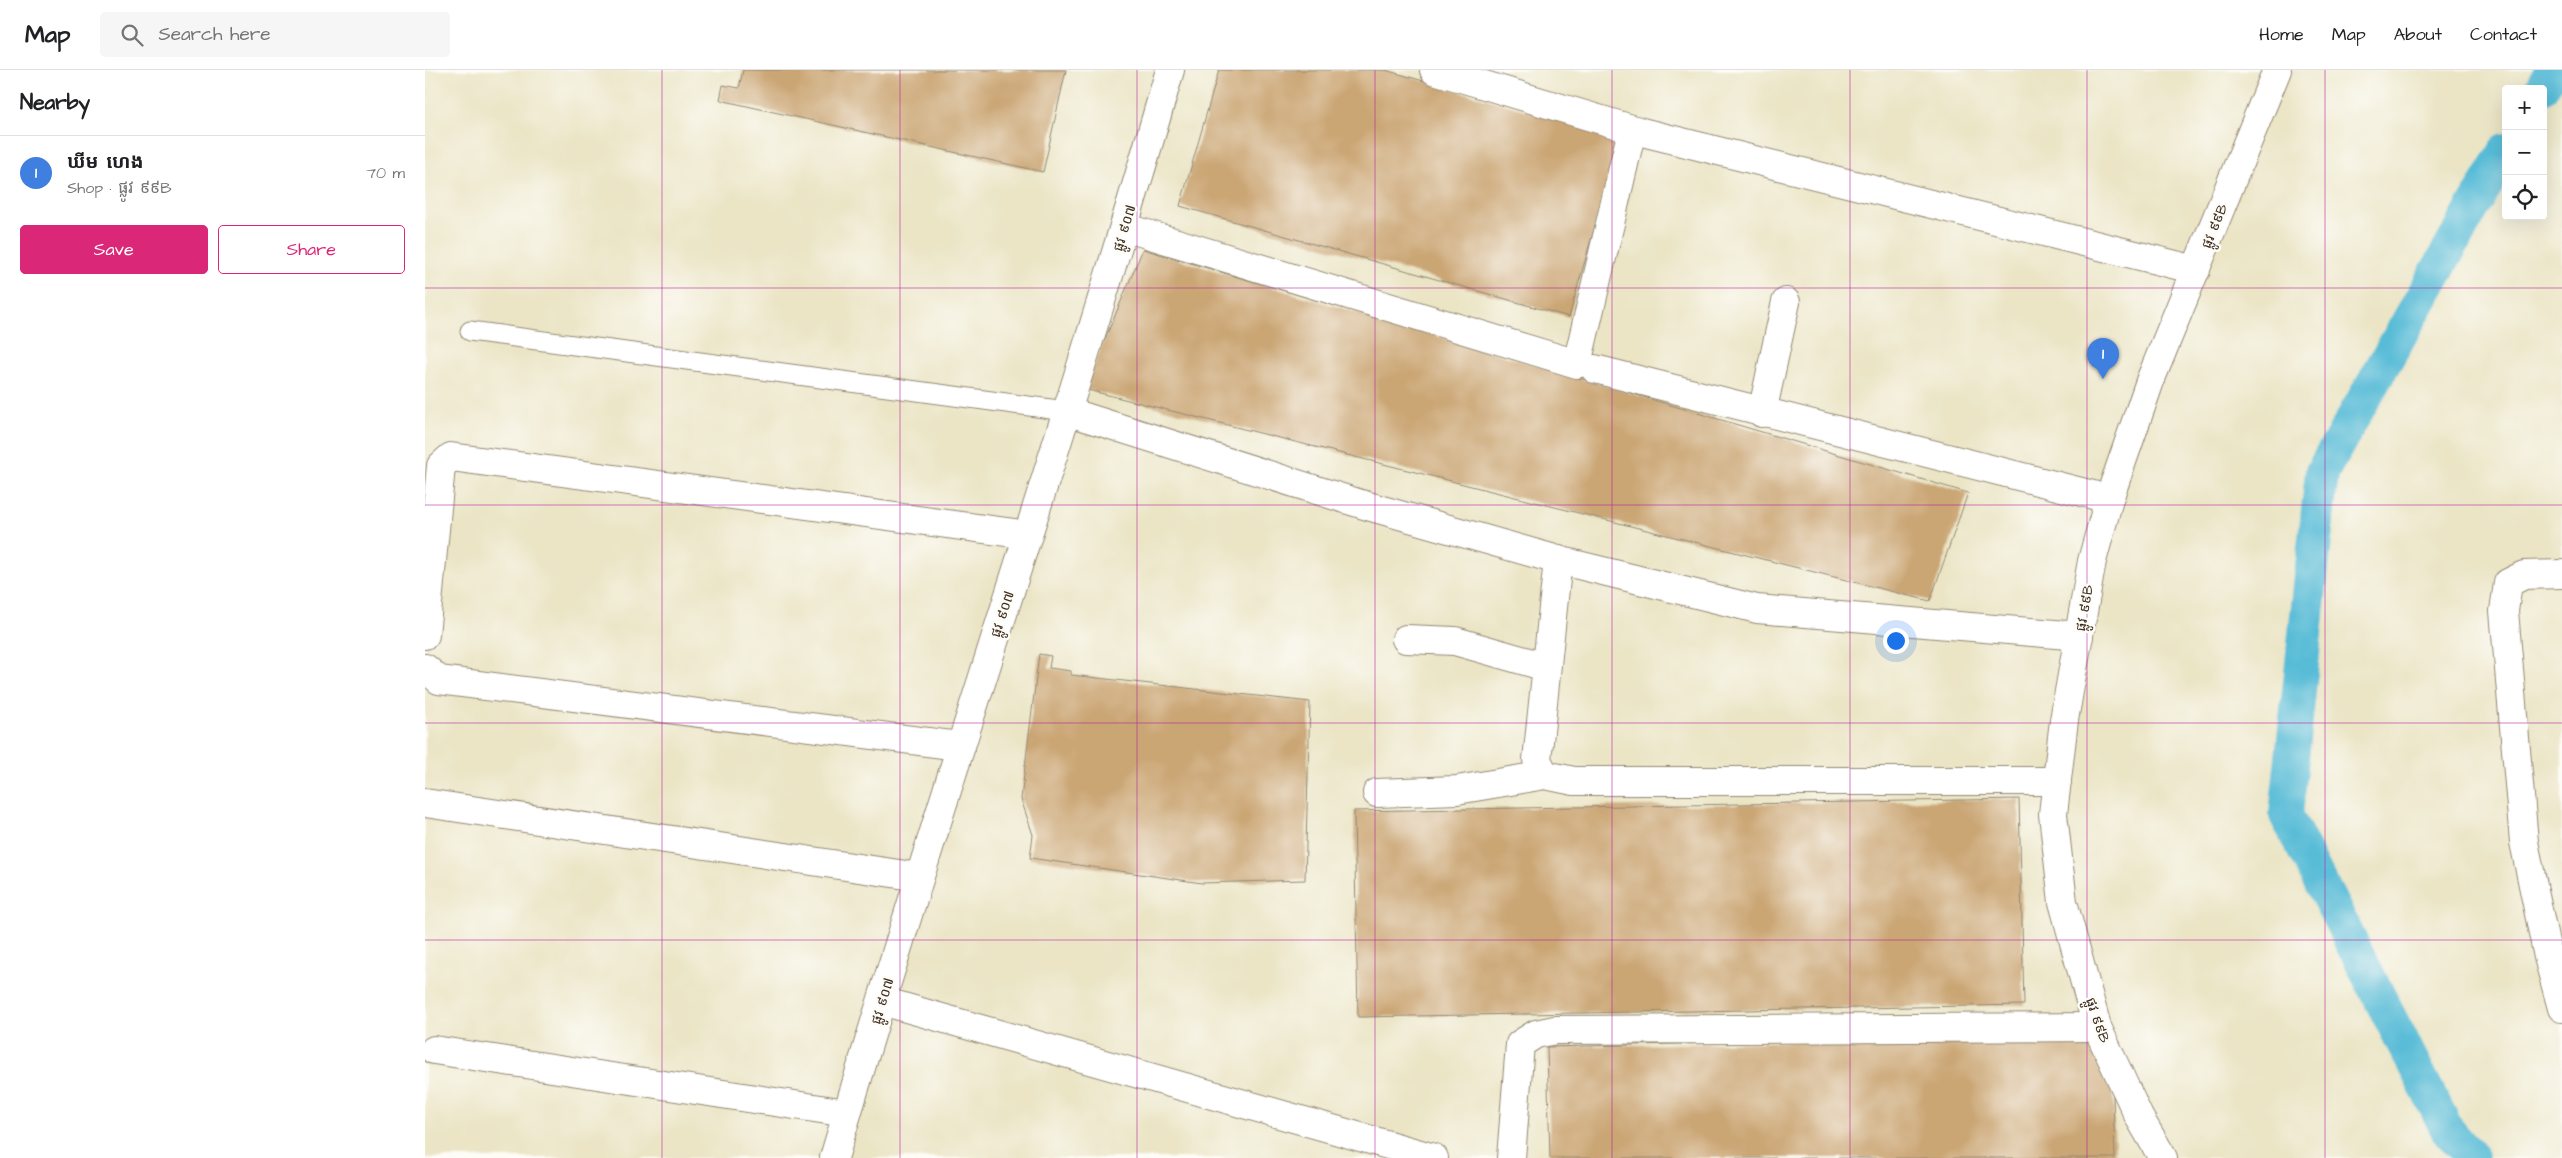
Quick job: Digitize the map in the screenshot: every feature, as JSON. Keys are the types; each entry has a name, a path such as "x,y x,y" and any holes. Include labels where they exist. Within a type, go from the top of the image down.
{"street":[{"name":"ផ្លូវ ៩០៧","path":"834,1158 959,746 1028,535 1065,411 1124,227 1170,70"},
{"path":"1434,70 1632,130 2196,270"},
{"name":"ផ្លូវ ៩៩B","path":"2163,1158 2139,1117 2097,1027 2063,902 2053,814 2079,636 2092,562 2109,499 2150,381 2277,70"},
{"path":"1124,227 1577,364 1632,130"},
{"path":"1762,413 1786,302"},
{"path":"1595,369 1762,413 2109,499"},
{"path":"1065,411 1361,504 1558,560 1757,609 2079,636"},
{"path":"425,635 441,466 451,458 1028,535"},
{"path":"1545,775 1537,760 1558,560"},
{"path":"2562,574 2524,575 2508,583 2504,611 2524,842 2555,957 2562,1008"},
{"path":"1406,639 1455,642 1547,667"},
{"path":"425,668 439,680 959,746"},
{"path":"1377,793 1457,790 1545,775 1574,781 2057,780"},
{"path":"425,804 919,877"},
{"path":"882,1001 1433,1158"},
{"path":"1511,1158 1520,1044 1536,1034 1555,1030 2097,1027"},
{"path":"434,1050 847,1113"}],"lane":[{"path":"470,331 1065,411"}],"building":[{"path":"743,70 1066,70 1043,172 720,100 723,85 739,88"},
{"path":"1219,70 1385,70 1620,137 1569,317 1180,206"},
{"path":"1143,249 1968,493 1930,601 1084,389"},
{"path":"1039,654 1051,656 1049,668 1071,671 1071,675 1310,702 1305,880 1202,883 1030,858 1033,835 1021,799"},
{"path":"2019,799 2024,1005 1358,1017 1354,811"},
{"path":"2111,1034 2115,1158 1550,1158 1547,1047"}],"waterway":[{"path":"2543,85 2552,70"},
{"path":"2472,1158 2447,1129 2286,815 2322,472 2502,157"}],"place":[{"name":"ឃីម ហេង","path":"2103,379"}]}
